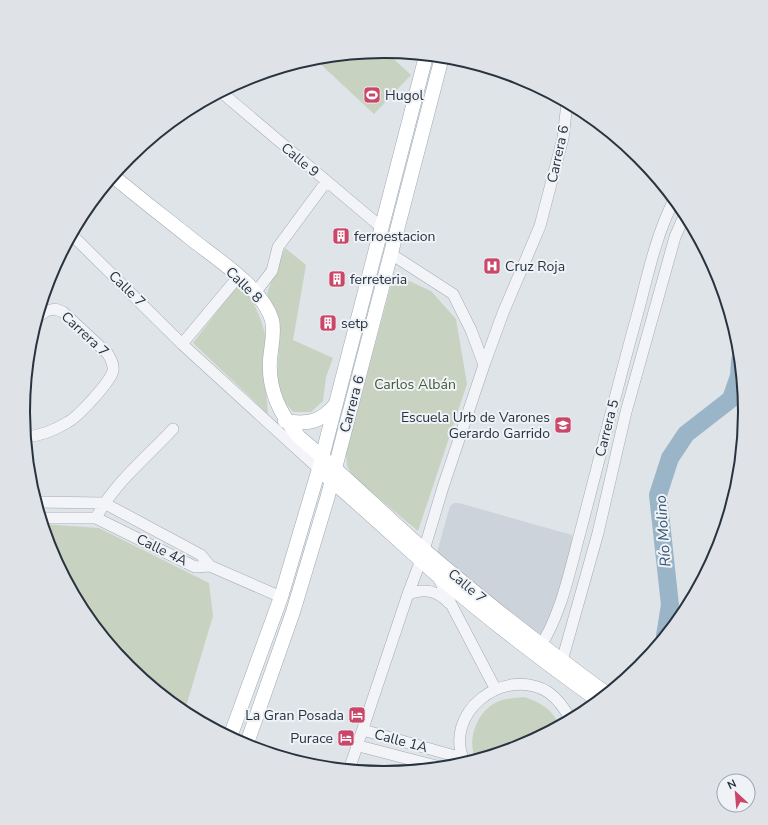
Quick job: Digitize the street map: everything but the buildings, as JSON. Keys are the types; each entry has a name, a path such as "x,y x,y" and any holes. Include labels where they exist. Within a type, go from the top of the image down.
{"main road":[{"name":"Carrera 6","path":"232,732 281,597 321,463 425,61"},
{"name":"Carrera 6","path":"248,740 293,612 333,474 440,63"},
{"name":"Calle 8","path":"118,180 238,276 255,293 266,307 272,321 274,333 270,358 270,378 275,401 285,421 321,463 333,474"},
{"path":"285,421 300,424 315,421 328,413 337,402"},
{"name":"Calle 7","path":"333,474 373,516 537,650"},
{"name":"Calle 7","path":"333,474 422,555 437,575 560,667 594,697"},
{"name":"Calle 7","path":"560,667 602,691"}],"street":[{"name":"Calle 9","path":"225,96 381,227"},
{"name":"Carrera 6","path":"351,765 359,746 484,365 503,313 540,226 563,138 566,109"},
{"path":"255,293 272,271 278,247 326,182"},
{"name":"Carrera 5","path":"537,650 550,631 570,570 611,408 654,254 665,218 671,206"},
{"name":"Carrera 5","path":"560,667 587,574 626,412 675,237 682,222"},
{"name":"Calle 7","path":"75,238 182,344 321,463"},
{"path":"391,254 453,294 471,330 484,365"},
{"path":"182,344 238,276"},
{"name":"Carrera 7","path":"31,437 40,436 70,421 96,396 112,372 113,362 103,348 63,312 55,308 45,312"},
{"path":"96,518 104,503 120,482 173,429"},
{"path":"592,486 608,490"},
{"path":"42,502 104,503 201,555 210,566"},
{"name":"Calle 4A","path":"46,518 96,518 195,567 210,566 281,597"},
{"path":"570,570 587,574"},
{"path":"437,575 495,688"},
{"path":"408,594 427,590 436,592 451,604"},
{"path":"463,757 460,741 462,725 477,701 495,688 513,684 531,685 548,692 562,705 568,715"},
{"name":"Calle 1A","path":"363,730 457,759"},
{"name":"Calle 1A","path":"359,746 426,763"}],"shaded area":[{"path":"454,503 459,503 572,535 573,543 551,619 543,635 526,627 436,556 450,506"}],"green space":[{"name":"Hugol","path":"393,58 411,75 374,114 321,64 361,59"},
{"path":"285,248 306,265 293,340 333,358 326,377 323,401 311,412 293,412 281,398 277,381 279,346 278,320 267,293"},
{"name":"Carlos Albán","path":"394,274 431,291 456,319 467,384 418,531 354,478 347,466 346,453"},
{"path":"239,283 252,299 261,320 267,341 264,365 268,414 193,343"},
{"path":"49,524 99,528 209,583 213,616 186,706 151,679 134,663 103,628 77,589 57,548"},
{"path":"524,697 536,701 546,707 557,721 519,740 474,755 472,744 473,736 479,719 490,706 510,698"}],"waterway":[{"name":"Río Molino","path":"667,626 670,605 658,495 670,458 686,434 731,399 736,383"}],"place":[{"name":"Hugol","path":"372,95"},
{"name":"ferroestacion","path":"341,236"},
{"name":"Cruz Roja","path":"492,266"},
{"name":"ferreteria","path":"337,279"},
{"name":"setp","path":"328,323"},
{"name":"Escuela Urb de Varones Gerardo Garrido","path":"563,425"},
{"name":"La Gran Posada","path":"357,715"},
{"name":"Purace","path":"346,738"}]}
